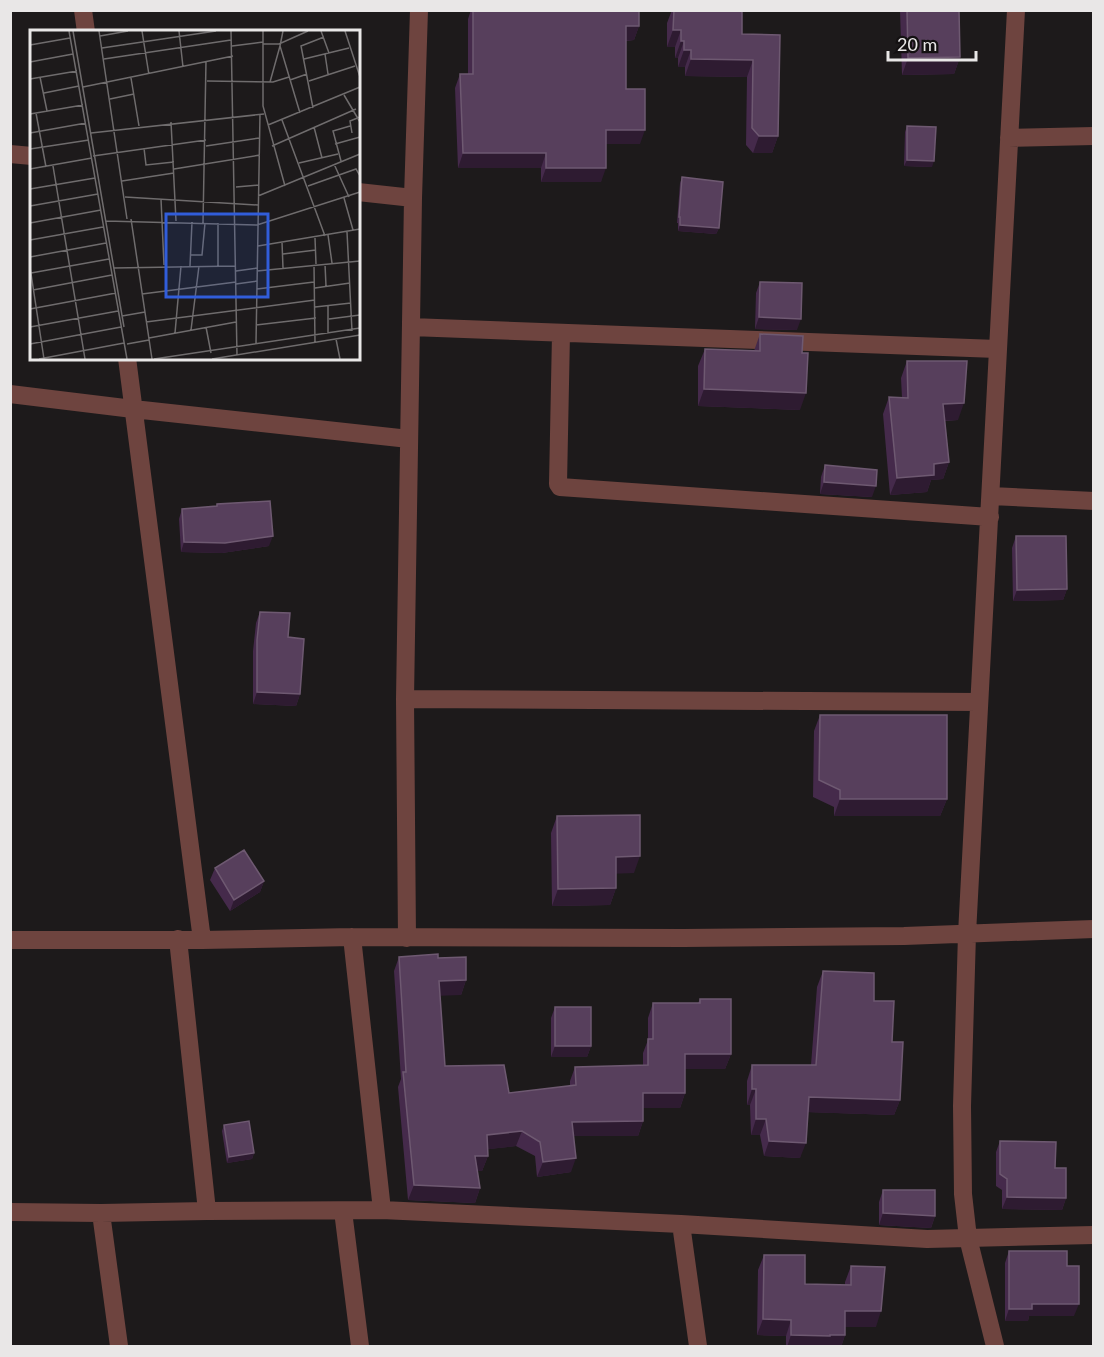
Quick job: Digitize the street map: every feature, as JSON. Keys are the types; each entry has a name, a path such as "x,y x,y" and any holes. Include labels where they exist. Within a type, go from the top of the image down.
{"street":[{"path":"83,10 86,30"},
{"path":"406,938 405,699 413,198 419,10"},
{"path":"995,1347 968,1238 963,1194 962,1117 967,934 1016,10"},
{"path":"1009,138 1094,136"},
{"path":"10,154 30,156"},
{"path":"360,192 413,198"},
{"path":"411,327 997,349"},
{"path":"561,334 558,484 560,487 990,517"},
{"path":"127,360 202,940"},
{"path":"10,394 409,439"},
{"path":"991,496 1094,501"},
{"path":"405,699 979,702"},
{"path":"10,940 352,937 683,938 967,934 1094,929"},
{"path":"352,937 382,1210"},
{"path":"178,939 207,1211"},
{"path":"10,1212 382,1210 681,1224 927,1239 1094,1235"},
{"path":"343,1211 360,1347"},
{"path":"101,1213 119,1347"},
{"path":"681,1224 699,1347"}],"building":[{"path":"473,10 639,10 639,26 626,26 626,89 645,89 645,130 606,130 606,168 546,168 546,153 463,153 460,74 473,74"},
{"path":"674,10 742,10 742,34 780,35 778,136 759,136 752,128 753,60 691,59 691,50 684,50 681,30 673,30"},
{"path":"907,10 959,10 960,57 908,58"},
{"path":"907,126 936,127 934,161 907,160"},
{"path":"682,177 723,182 719,228 680,225"},
{"path":"760,282 802,283 801,319 759,317"},
{"path":"760,334 803,336 802,353 808,353 806,393 704,389 705,349 760,351"},
{"path":"907,361 967,361 964,403 943,404 949,462 934,464 934,475 897,478 889,397 908,398"},
{"path":"825,465 877,470 876,486 824,482"},
{"path":"270,501 273,536 225,543 184,542 182,509 217,506 217,504"},
{"path":"1016,536 1066,536 1067,589 1017,590"},
{"path":"260,612 290,613 288,637 304,639 300,694 257,692 257,640"},
{"path":"820,715 947,715 947,799 840,799 840,790 819,780"},
{"path":"640,815 640,856 616,857 616,888 558,889 557,816"},
{"path":"244,850 264,881 234,900 215,868"},
{"path":"438,954 438,958 466,957 466,980 439,981 445,1066 504,1065 509,1093 576,1085 575,1067 648,1065 648,1039 653,1039 653,1003 700,1003 700,999 731,999 731,1054 685,1054 685,1093 643,1093 643,1121 572,1122 576,1158 543,1162 540,1142 522,1131 487,1135 488,1156 475,1156 480,1188 414,1185 403,1072 406,1072 399,957"},
{"path":"823,971 874,973 874,1001 894,1001 892,1042 903,1042 900,1100 809,1097 806,1143 769,1141 766,1119 756,1119 756,1089 752,1089 752,1065 816,1065"},
{"path":"555,1007 591,1007 591,1046 555,1046"},
{"path":"249,1121 254,1153 229,1157 224,1125"},
{"path":"1000,1141 1056,1142 1055,1168 1066,1168 1066,1198 1007,1197 1007,1179 1000,1174"},
{"path":"883,1190 935,1190 935,1216 883,1213"},
{"path":"1009,1251 1067,1251 1067,1266 1079,1266 1079,1304 1032,1304 1032,1309 1009,1309"},
{"path":"764,1255 805,1255 805,1284 851,1285 851,1266 885,1267 881,1311 845,1311 845,1335 791,1335 791,1320 763,1319"}]}
